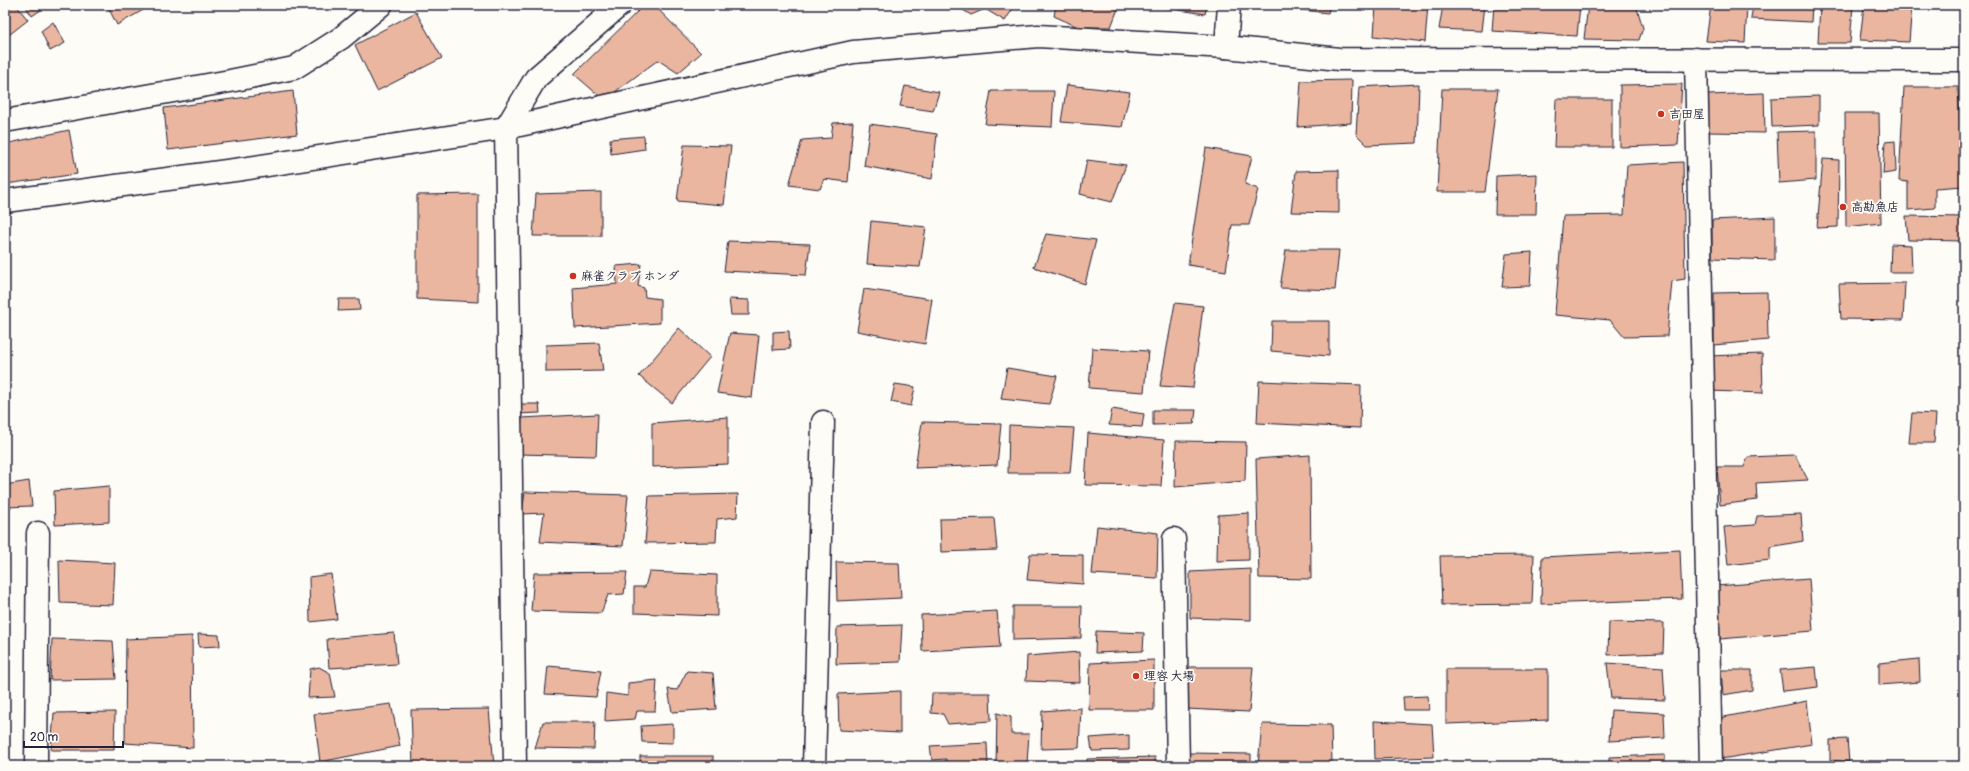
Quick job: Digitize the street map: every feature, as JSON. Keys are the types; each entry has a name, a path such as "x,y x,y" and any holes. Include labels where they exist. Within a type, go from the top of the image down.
{"street":[{"path":"5,121 230,81 294,68 341,38 381,5"},
{"path":"515,766 506,128 536,78 620,5"},
{"path":"1226,47 1229,5"},
{"path":"5,201 242,169 506,128 853,52 1038,36 1226,47 1339,59 1696,58 1964,60"},
{"path":"1696,58 1711,766"},
{"path":"814,766 823,422"},
{"path":"36,766 38,533"},
{"path":"1174,539 1178,766"}],"building":[{"path":"5,5 16,5 28,20 5,38"},
{"path":"25,5 48,5 32,16"},
{"path":"107,5 152,5 117,25"},
{"path":"644,5 654,5 701,53 678,73 658,60 604,100 574,74"},
{"path":"955,5 1015,5 1005,21 985,9 971,15"},
{"path":"1056,5 1119,6 1111,27 1078,27 1054,16"},
{"path":"1148,5 1207,5 1205,14"},
{"path":"1259,5 1330,5 1328,13"},
{"path":"1376,5 1428,5 1425,42 1374,36"},
{"path":"1443,5 1484,5 1481,31 1439,29"},
{"path":"1494,5 1580,5 1577,36 1492,31"},
{"path":"1588,5 1636,5 1643,28 1639,40 1584,39"},
{"path":"1711,5 1747,5 1745,43 1706,41"},
{"path":"1753,5 1812,5 1811,22 1751,19"},
{"path":"1820,5 1853,5 1850,43 1818,43"},
{"path":"1864,5 1912,5 1909,42 1860,40"},
{"path":"1927,5 1964,5 1964,9 1926,7"},
{"path":"416,12 442,58 377,91 355,45"},
{"path":"53,22 65,43 50,51 41,31"},
{"path":"1352,80 1351,123 1298,127 1301,81"},
{"path":"1419,84 1417,143 1367,145 1356,134 1359,87"},
{"path":"1682,84 1678,145 1620,147 1620,85"},
{"path":"1067,85 1130,92 1122,127 1061,122"},
{"path":"905,86 939,92 933,111 900,106"},
{"path":"1904,87 1958,87 1961,138 1964,138 1964,186 1935,188 1935,208 1908,210 1908,182 1899,181"},
{"path":"1442,89 1498,89 1485,192 1437,192"},
{"path":"293,91 297,134 168,150 164,108"},
{"path":"991,91 1054,91 1052,127 985,124"},
{"path":"1764,93 1765,133 1708,132 1708,95"},
{"path":"1819,96 1819,125 1772,127 1771,98"},
{"path":"1556,99 1612,99 1612,147 1554,147"},
{"path":"1845,113 1879,113 1881,223 1846,227"},
{"path":"853,122 848,182 824,179 820,189 789,185 802,140 831,138 833,123"},
{"path":"870,124 937,134 932,179 864,166"},
{"path":"69,130 77,174 6,184 5,144"},
{"path":"1816,131 1816,180 1779,183 1777,132"},
{"path":"644,136 645,149 611,154 610,139"},
{"path":"1895,141 1896,172 1883,174 1885,142"},
{"path":"684,145 731,146 724,205 677,201"},
{"path":"1206,148 1252,156 1245,184 1258,189 1249,225 1232,225 1226,271 1188,265"},
{"path":"1823,159 1839,160 1838,227 1817,228"},
{"path":"1087,160 1126,165 1112,202 1080,194"},
{"path":"1683,162 1685,279 1672,281 1667,336 1624,337 1610,320 1555,315 1563,216 1624,215 1627,165"},
{"path":"1339,170 1339,213 1291,212 1296,171"},
{"path":"1537,174 1536,214 1495,214 1496,176"},
{"path":"601,192 601,236 533,236 536,194"},
{"path":"478,194 478,302 417,299 417,195"},
{"path":"1906,216 1964,217 1964,241 1908,240"},
{"path":"1775,217 1775,260 1712,258 1712,220"},
{"path":"871,221 926,227 920,267 867,264"},
{"path":"1046,234 1096,240 1085,284 1034,267"},
{"path":"728,241 810,244 806,275 724,271"},
{"path":"1891,244 1911,245 1912,272 1890,272"},
{"path":"1286,250 1339,250 1335,290 1280,288"},
{"path":"1532,252 1530,286 1502,287 1506,254"},
{"path":"641,264 638,286 644,288 645,297 660,299 660,323 575,328 573,288 617,284 616,266"},
{"path":"1905,283 1903,320 1841,319 1839,284"},
{"path":"864,289 932,299 925,344 857,331"},
{"path":"1767,292 1768,340 1714,345 1714,293"},
{"path":"339,299 359,299 360,310 338,311"},
{"path":"729,299 749,300 749,315 731,315"},
{"path":"1175,303 1203,306 1193,388 1160,386"},
{"path":"1272,321 1329,321 1329,356 1271,351"},
{"path":"679,328 710,357 672,403 639,376"},
{"path":"789,331 790,349 773,350 773,332"},
{"path":"730,333 759,335 752,398 717,393"},
{"path":"599,343 603,371 546,372 546,345"},
{"path":"1092,348 1148,351 1144,392 1089,388"},
{"path":"1762,354 1763,393 1710,391 1708,356"},
{"path":"1007,368 1057,376 1049,404 1001,399"},
{"path":"1259,381 1361,385 1360,428 1257,423"},
{"path":"895,384 915,387 911,406 891,402"},
{"path":"517,404 539,404 540,413 517,414"},
{"path":"1112,409 1144,414 1142,427 1109,425"},
{"path":"1153,410 1196,410 1194,424 1153,425"},
{"path":"1912,413 1936,414 1934,443 1909,443"},
{"path":"598,414 596,456 519,454 522,418"},
{"path":"728,417 728,464 652,467 652,423"},
{"path":"922,422 1001,424 997,465 915,468"},
{"path":"1009,425 1074,428 1070,473 1008,473"},
{"path":"1088,433 1164,440 1161,486 1085,485"},
{"path":"1176,441 1246,442 1245,481 1175,487"},
{"path":"1310,455 1311,579 1259,578 1256,459"},
{"path":"1795,455 1808,480 1756,483 1757,500 1720,505 1717,467 1744,467 1748,457"},
{"path":"29,481 32,506 5,507 5,485"},
{"path":"109,486 109,522 55,525 54,491"},
{"path":"525,492 628,495 623,546 540,542 544,513 522,514"},
{"path":"738,494 737,517 717,519 716,542 645,543 649,496"},
{"path":"1249,513 1249,560 1217,561 1218,515"},
{"path":"1801,514 1803,541 1770,547 1770,560 1728,565 1724,527 1755,525 1757,516"},
{"path":"994,518 997,550 941,552 940,519"},
{"path":"1097,526 1158,533 1157,578 1092,574"},
{"path":"1680,550 1682,599 1541,604 1542,557"},
{"path":"1030,554 1083,555 1083,584 1027,580"},
{"path":"1534,555 1532,604 1442,605 1440,556"},
{"path":"5,558 8,558 7,584 5,584"},
{"path":"59,560 115,563 113,605 60,603"},
{"path":"836,562 899,563 901,598 837,601"},
{"path":"1251,569 1251,620 1190,618 1190,572"},
{"path":"627,572 624,594 608,595 601,613 531,611 534,573"},
{"path":"649,572 717,575 717,616 634,613 634,587 645,587"},
{"path":"331,574 337,619 310,622 309,577"},
{"path":"1809,579 1813,631 1720,639 1716,586"},
{"path":"1013,606 1082,606 1081,638 1013,640"},
{"path":"997,611 1000,647 922,651 921,615"},
{"path":"1609,622 1664,623 1663,653 1608,655"},
{"path":"902,625 900,662 836,664 837,627"},
{"path":"1096,631 1144,633 1143,651 1095,653"},
{"path":"394,633 397,664 329,668 327,639"},
{"path":"198,634 219,635 220,646 199,647"},
{"path":"192,636 193,748 125,743 126,639"},
{"path":"52,639 113,641 116,679 50,680"},
{"path":"1079,652 1080,683 1026,681 1027,656"},
{"path":"1919,659 1920,682 1879,685 1879,663"},
{"path":"1154,660 1154,710 1089,710 1090,663"},
{"path":"1607,663 1663,667 1665,700 1611,698"},
{"path":"548,666 601,671 596,697 545,694"},
{"path":"319,667 330,673 335,697 308,698 310,669"},
{"path":"1189,667 1253,667 1249,712 1186,709"},
{"path":"1816,667 1818,687 1783,691 1780,670"},
{"path":"1446,669 1548,669 1548,720 1446,724"},
{"path":"1721,670 1752,670 1752,690 1723,695"},
{"path":"687,671 713,673 716,709 672,712 668,689 677,690"},
{"path":"657,680 655,711 637,711 635,719 605,721 606,693 628,696 628,683"},
{"path":"900,691 900,733 839,730 838,694"},
{"path":"932,693 990,693 991,721 948,724 943,714 931,713"},
{"path":"1428,696 1429,710 1404,710 1403,697"},
{"path":"1807,701 1812,744 1721,759 1719,718"},
{"path":"391,704 400,746 320,762 314,714"},
{"path":"1081,708 1079,748 1041,749 1042,711"},
{"path":"489,709 494,766 413,766 411,710"},
{"path":"1611,710 1664,713 1665,738 1609,741"},
{"path":"115,712 114,750 51,750 54,713"},
{"path":"997,713 1011,717 1011,734 1029,734 1027,763 996,766"},
{"path":"1374,721 1432,724 1434,757 1375,759"},
{"path":"543,722 595,722 594,749 535,748"},
{"path":"673,724 673,743 642,742 641,726"},
{"path":"1262,724 1331,725 1332,764 1258,765"},
{"path":"1129,735 1129,750 1092,751 1090,738"},
{"path":"1847,739 1849,762 1830,760 1830,740"},
{"path":"987,743 988,766 946,766 946,759 932,760 930,746"},
{"path":"1188,753 1251,754 1251,766 1186,766"},
{"path":"1665,755 1665,766 1609,766 1609,757"},
{"path":"640,756 713,756 713,766 640,766"},
{"path":"1155,757 1155,766 1087,766 1087,759"}],"place":[{"name":"吉田屋","path":"1661,114"},
{"name":"高勘魚店","path":"1843,207"},
{"name":"麻雀クラブ ホンダ","path":"573,276"},
{"name":"理容 大場","path":"1136,676"}]}
